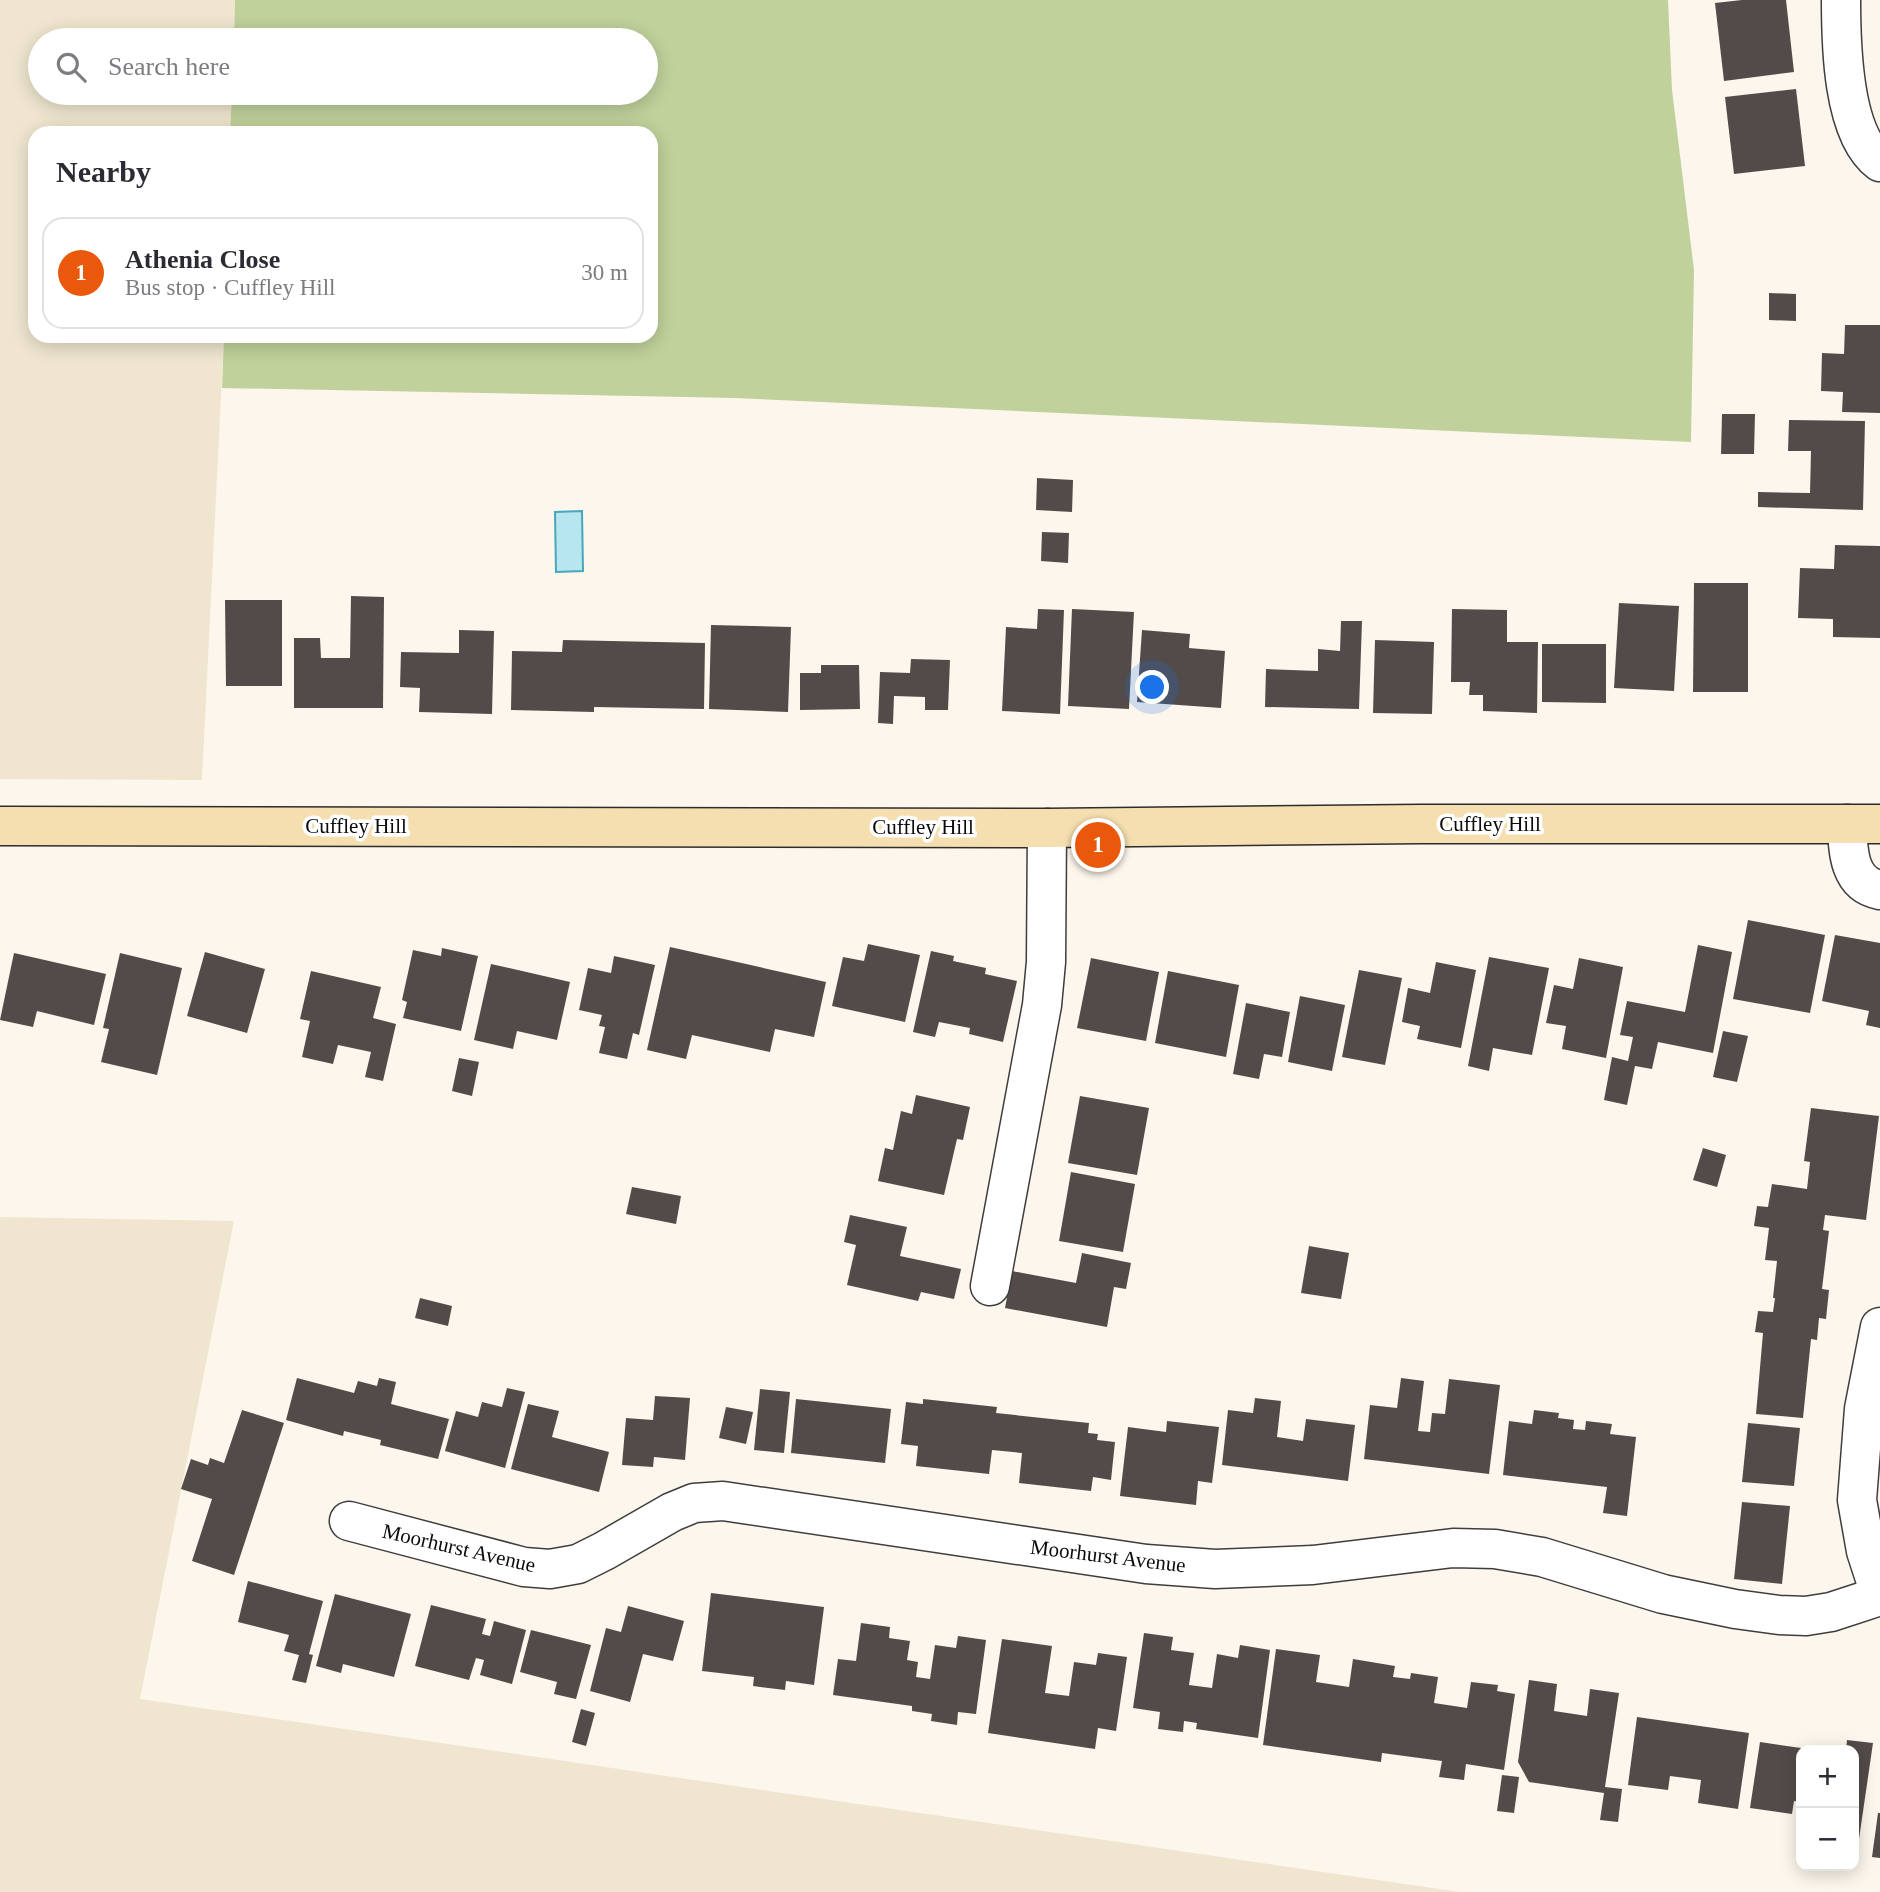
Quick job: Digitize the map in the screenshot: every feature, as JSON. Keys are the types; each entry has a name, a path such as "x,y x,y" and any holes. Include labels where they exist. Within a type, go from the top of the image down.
{"main road":[{"name":"Cuffley Hill","path":"0,825 1047,828 1421,824 1863,824"}],"street":[{"path":"1841,0 1847,97 1858,133 1880,162"},
{"name":"Cuffley Hill","path":"1863,824 1848,852 1853,870 1864,883 1880,890"},
{"path":"990,1286 1042,1005 1046,962 1047,828"},
{"path":"1880,1327 1864,1409 1857,1500 1866,1551 1880,1595"},
{"name":"Moorhurst Avenue","path":"349,1521 524,1567 550,1569 578,1564 672,1512 694,1503 723,1501 1146,1564 1214,1569 1313,1565 1452,1548 1495,1549 1542,1557 1663,1594 1779,1615 1806,1616 1831,1612 1880,1595"}],"shaded area":[{"path":"0,0 235,0 234,28 28,28 28,105 231,105 230,126 28,126 28,343 224,343 202,780 0,779"},
{"path":"0,1217 234,1221 140,1699 1460,1892 0,1892"}],"green space":[{"path":"235,0 1668,0 1672,90 1694,270 1691,442 735,398 222,388 224,343 658,343 658,126 230,126 231,105 658,105 658,28 234,28"}],"water":[{"path":"582,511 583,571 556,572 555,512"}],"building":[{"path":"1786,0 1794,72 1724,81 1715,3"},
{"path":"1796,89 1805,166 1734,174 1725,97"},
{"path":"1769,293 1796,294 1796,321 1769,320"},
{"path":"1845,325 1880,325 1880,413 1842,412 1843,392 1821,391 1822,353 1844,354"},
{"path":"1722,414 1755,414 1754,454 1721,454"},
{"path":"1789,420 1865,421 1863,510 1758,507 1758,492 1810,493 1811,451 1788,451"},
{"path":"1037,478 1073,480 1072,512 1036,510"},
{"path":"1042,532 1069,533 1068,563 1041,561"},
{"path":"1835,545 1880,546 1880,638 1833,637 1833,619 1798,618 1800,568 1834,569"},
{"path":"1694,583 1748,583 1748,692 1693,692"},
{"path":"351,596 384,597 383,708 294,708 294,638 320,638 321,658 350,658"},
{"path":"225,600 282,600 282,686 226,686"},
{"path":"1619,603 1679,606 1674,691 1614,688"},
{"path":"1038,609 1064,610 1060,714 1002,711 1006,627 1037,629"},
{"path":"1072,609 1134,612 1129,709 1068,706"},
{"path":"1452,609 1507,610 1507,642 1538,642 1537,713 1483,711 1483,695 1469,695 1470,682 1451,682"},
{"path":"1341,621 1362,621 1359,709 1265,707 1266,669 1318,671 1318,649 1340,651"},
{"path":"711,625 791,627 788,712 709,709"},
{"path":"459,630 494,631 492,714 419,712 420,688 400,687 401,652 459,653"},
{"path":"1142,630 1190,634 1189,648 1225,651 1221,708 1137,702"},
{"path":"563,640 705,643 704,709 594,707 594,712 511,710 512,651 562,652"},
{"path":"1375,640 1434,642 1432,714 1373,713"},
{"path":"1542,644 1606,644 1606,703 1542,702"},
{"path":"911,659 950,660 948,710 925,710 925,697 894,696 893,724 878,723 880,672 910,673"},
{"path":"821,665 859,665 860,709 800,710 800,673 821,673"},
{"path":"1748,920 1825,935 1810,1013 1733,999"},
{"path":"1835,935 1880,943 1880,1028 1866,1025 1869,1011 1822,1001"},
{"path":"868,944 920,955 905,1022 832,1006 843,957 864,961"},
{"path":"1698,945 1732,952 1713,1053 1658,1042 1652,1069 1635,1066 1627,1105 1604,1100 1612,1057 1628,1061 1633,1037 1620,1035 1627,1001 1685,1012"},
{"path":"670,947 826,982 814,1037 775,1029 770,1052 692,1035 686,1059 647,1050"},
{"path":"442,948 478,956 461,1031 403,1018 407,1002 402,1000 413,950 441,956"},
{"path":"931,951 954,956 953,961 986,968 985,974 1017,981 1003,1042 969,1034 970,1028 939,1022 935,1037 913,1032"},
{"path":"205,952 265,969 247,1033 187,1016"},
{"path":"14,953 106,974 94,1025 37,1011 33,1027 0,1020"},
{"path":"120,953 182,968 157,1075 101,1062 109,1029 103,1028"},
{"path":"614,956 655,965 639,1035 633,1033 627,1059 599,1053 605,1027 599,1026 602,1015 579,1010 588,968 611,973"},
{"path":"1489,957 1549,968 1532,1055 1493,1048 1489,1071 1468,1066"},
{"path":"1091,958 1159,972 1146,1041 1077,1028"},
{"path":"1579,958 1623,967 1606,1058 1562,1049 1566,1026 1546,1023 1554,985 1573,989"},
{"path":"1436,962 1476,970 1461,1048 1417,1039 1420,1026 1402,1022 1408,988 1430,993"},
{"path":"491,964 570,982 557,1040 517,1031 513,1049 474,1040"},
{"path":"1359,970 1402,978 1385,1065 1342,1057"},
{"path":"311,971 381,987 373,1018 396,1024 383,1081 365,1077 371,1052 338,1045 333,1064 302,1057 310,1021 300,1019"},
{"path":"1168,971 1239,985 1226,1057 1155,1043"},
{"path":"1300,996 1345,1005 1332,1071 1288,1062"},
{"path":"1246,1003 1290,1012 1282,1057 1264,1054 1259,1079 1233,1074"},
{"path":"1723,1031 1748,1036 1737,1082 1713,1077"},
{"path":"459,1058 479,1062 472,1096 452,1091"},
{"path":"916,1095 970,1107 963,1140 957,1139 944,1195 878,1181 885,1148 893,1150 901,1111 912,1114"},
{"path":"1080,1096 1149,1108 1137,1175 1068,1163"},
{"path":"1811,1108 1879,1116 1866,1220 1825,1215 1823,1230 1829,1231 1822,1289 1829,1290 1826,1319 1819,1318 1817,1340 1811,1339 1803,1418 1756,1414 1763,1333 1755,1332 1758,1311 1773,1312 1777,1261 1765,1260 1769,1228 1754,1226 1757,1206 1768,1207 1772,1184 1807,1189 1810,1162 1804,1161"},
{"path":"1703,1148 1726,1155 1717,1187 1693,1180"},
{"path":"1071,1172 1135,1184 1123,1252 1059,1241"},
{"path":"632,1187 681,1196 676,1224 626,1214"},
{"path":"850,1215 907,1227 900,1256 961,1269 954,1299 921,1292 918,1301 847,1285 856,1245 844,1242"},
{"path":"1309,1246 1349,1253 1341,1299 1301,1293"},
{"path":"1082,1253 1131,1263 1126,1289 1114,1287 1107,1327 1005,1308 1012,1271 1076,1283"},
{"path":"420,1298 452,1306 448,1326 415,1318"},
{"path":"297,1378 354,1393 358,1381 377,1386 379,1378 396,1382 391,1404 449,1419 438,1459 380,1445 381,1440 344,1431 343,1436 286,1420"},
{"path":"1401,1378 1424,1381 1418,1431 1430,1432 1432,1413 1445,1414 1449,1379 1500,1385 1489,1474 1364,1459 1370,1405 1397,1408"},
{"path":"507,1388 525,1392 505,1468 445,1451 456,1411 478,1417 482,1402 502,1407"},
{"path":"760,1389 790,1392 784,1453 754,1450"},
{"path":"655,1396 690,1398 685,1460 654,1457 653,1467 622,1465 626,1418 653,1420"},
{"path":"1255,1398 1281,1401 1277,1437 1303,1441 1306,1419 1355,1425 1348,1481 1222,1465 1228,1410 1253,1413"},
{"path":"796,1399 891,1409 885,1463 791,1453"},
{"path":"923,1399 997,1407 996,1413 1089,1423 1088,1433 1098,1434 1097,1440 1115,1442 1111,1480 1093,1477 1091,1491 1019,1483 1022,1453 992,1450 989,1474 916,1466 918,1446 901,1444 906,1402 923,1404"},
{"path":"528,1404 559,1411 552,1437 609,1452 599,1492 511,1469"},
{"path":"726,1407 753,1412 746,1444 719,1438"},
{"path":"242,1410 284,1423 234,1575 192,1561 212,1499 181,1489 191,1459 208,1465 210,1458 224,1463"},
{"path":"1534,1410 1559,1413 1558,1418 1574,1420 1573,1429 1585,1430 1586,1421 1612,1424 1610,1434 1636,1437 1627,1516 1603,1513 1607,1487 1503,1475 1509,1421 1532,1424"},
{"path":"1167,1421 1219,1427 1212,1483 1198,1481 1196,1505 1120,1496 1128,1427 1166,1432"},
{"path":"1748,1423 1800,1428 1794,1486 1742,1482"},
{"path":"1742,1502 1790,1506 1782,1584 1734,1579"},
{"path":"248,1581 323,1601 309,1654 313,1655 306,1683 292,1680 299,1655 284,1651 289,1635 238,1622"},
{"path":"711,1593 824,1607 814,1685 786,1681 785,1690 753,1686 754,1677 702,1671"},
{"path":"335,1594 411,1614 394,1677 343,1664 341,1673 316,1666"},
{"path":"431,1605 486,1619 482,1634 490,1636 494,1621 526,1630 512,1684 480,1675 484,1660 476,1658 469,1680 415,1666"},
{"path":"628,1606 684,1621 673,1661 643,1654 630,1702 590,1691 606,1628 621,1632"},
{"path":"861,1623 890,1627 889,1638 910,1641 907,1660 918,1662 916,1677 930,1679 935,1645 956,1648 958,1636 986,1640 976,1714 958,1712 957,1725 931,1721 932,1714 912,1711 912,1706 833,1695 838,1659 856,1661"},
{"path":"531,1630 591,1645 576,1699 554,1694 557,1682 520,1672"},
{"path":"1144,1633 1173,1637 1171,1650 1194,1653 1189,1685 1212,1688 1217,1654 1238,1658 1240,1645 1270,1650 1258,1738 1196,1729 1197,1723 1184,1721 1183,1732 1158,1729 1160,1712 1133,1708"},
{"path":"1002,1639 1052,1646 1045,1693 1069,1696 1074,1662 1096,1665 1098,1653 1127,1657 1116,1731 1098,1728 1095,1749 988,1733"},
{"path":"1276,1649 1320,1655 1316,1682 1349,1687 1353,1659 1395,1666 1393,1677 1410,1679 1411,1673 1438,1677 1434,1703 1467,1708 1471,1682 1498,1685 1497,1691 1515,1694 1504,1770 1466,1764 1464,1780 1439,1777 1442,1761 1382,1753 1381,1762 1263,1745"},
{"path":"1529,1680 1557,1684 1554,1711 1587,1716 1590,1689 1619,1693 1605,1787 1622,1789 1618,1822 1600,1820 1604,1793 1529,1782 1518,1762"},
{"path":"581,1709 595,1713 586,1746 572,1742"},
{"path":"1637,1717 1749,1733 1738,1809 1698,1803 1701,1780 1670,1776 1668,1790 1628,1785"},
{"path":"1847,1740 1873,1743 1859,1839 1859,1745 1846,1745"},
{"path":"1760,1742 1796,1747 1796,1801 1792,1814 1750,1808"},
{"path":"1502,1775 1519,1777 1514,1813 1497,1811"},
{"path":"1880,1813 1880,1858 1872,1857"}],"place":[{"name":"Athenia Close","path":"1098,845"}]}
